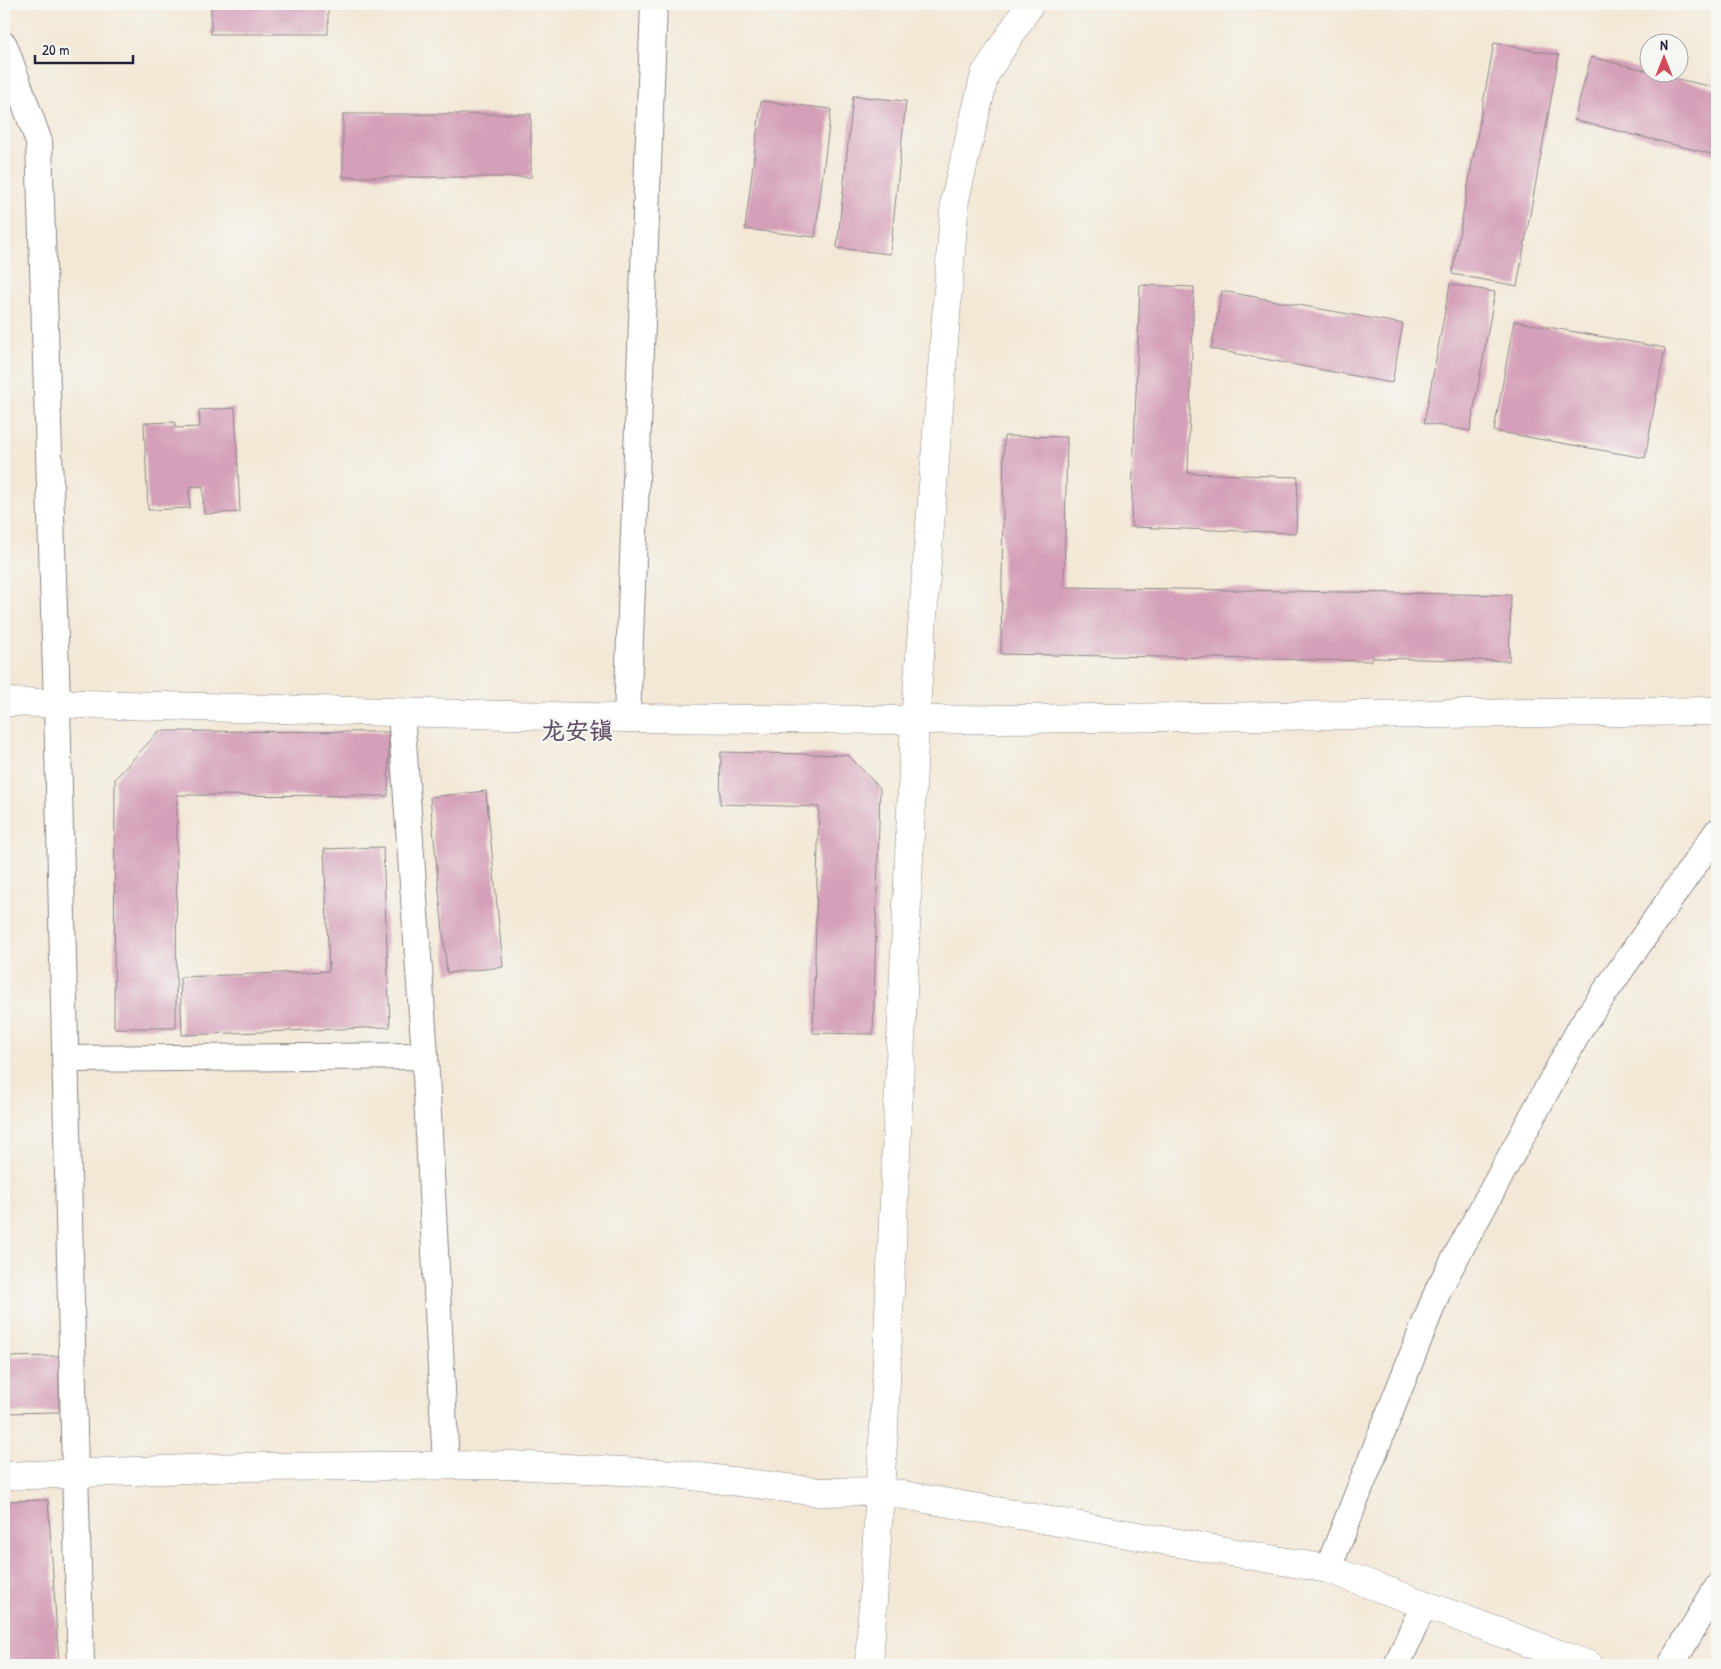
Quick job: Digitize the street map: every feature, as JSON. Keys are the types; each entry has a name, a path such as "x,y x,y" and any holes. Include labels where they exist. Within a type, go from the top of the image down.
{"street":[{"path":"627,718 654,4"},
{"path":"869,1665 880,1491 915,720 955,199 985,74 1030,4"},
{"path":"4,45 39,142 57,703 81,1665"},
{"path":"4,702 627,718 915,720 1717,711"},
{"path":"401,712 426,1056 446,1466"},
{"path":"1328,1569 1439,1288 1582,1025 1717,832"},
{"path":"65,1059 426,1056"},
{"path":"4,1476 241,1467 512,1465 676,1474 819,1492 880,1491 1328,1569 1589,1665"},
{"path":"1671,1665 1717,1588"},
{"path":"1397,1665 1424,1604"}],"building":[{"path":"211,4 328,4 328,34 211,34"},
{"path":"1494,43 1559,55 1517,286 1452,274"},
{"path":"1591,57 1638,69 1638,82 1688,81 1717,88 1717,147 1715,155 1574,120"},
{"path":"853,96 906,101 890,254 837,248"},
{"path":"761,101 831,109 815,237 745,229"},
{"path":"343,114 531,114 531,177 343,177"},
{"path":"1450,284 1495,292 1470,431 1424,423"},
{"path":"1140,285 1194,287 1188,473 1298,477 1296,533 1131,527"},
{"path":"1222,291 1403,324 1392,383 1211,349"},
{"path":"1514,321 1665,348 1645,458 1494,431"},
{"path":"235,408 240,512 204,514 203,486 189,487 190,508 148,510 144,423 175,422 175,428 200,427 199,410"},
{"path":"1004,436 1067,437 1064,587 1511,595 1509,661 1372,658 1372,661 1001,654"},
{"path":"159,731 389,732 388,796 177,795 176,1028 114,1028 115,779"},
{"path":"721,752 848,755 880,788 873,1034 813,1033 819,807 720,804"},
{"path":"486,791 503,967 447,973 430,797"},
{"path":"383,847 390,1027 182,1035 180,977 329,971 324,849"},
{"path":"59,1356 59,1412 4,1413 4,1357"},
{"path":"48,1500 59,1665 4,1665 4,1501"}],"district":[{"name":"龙安镇","path":"577,731"}]}
